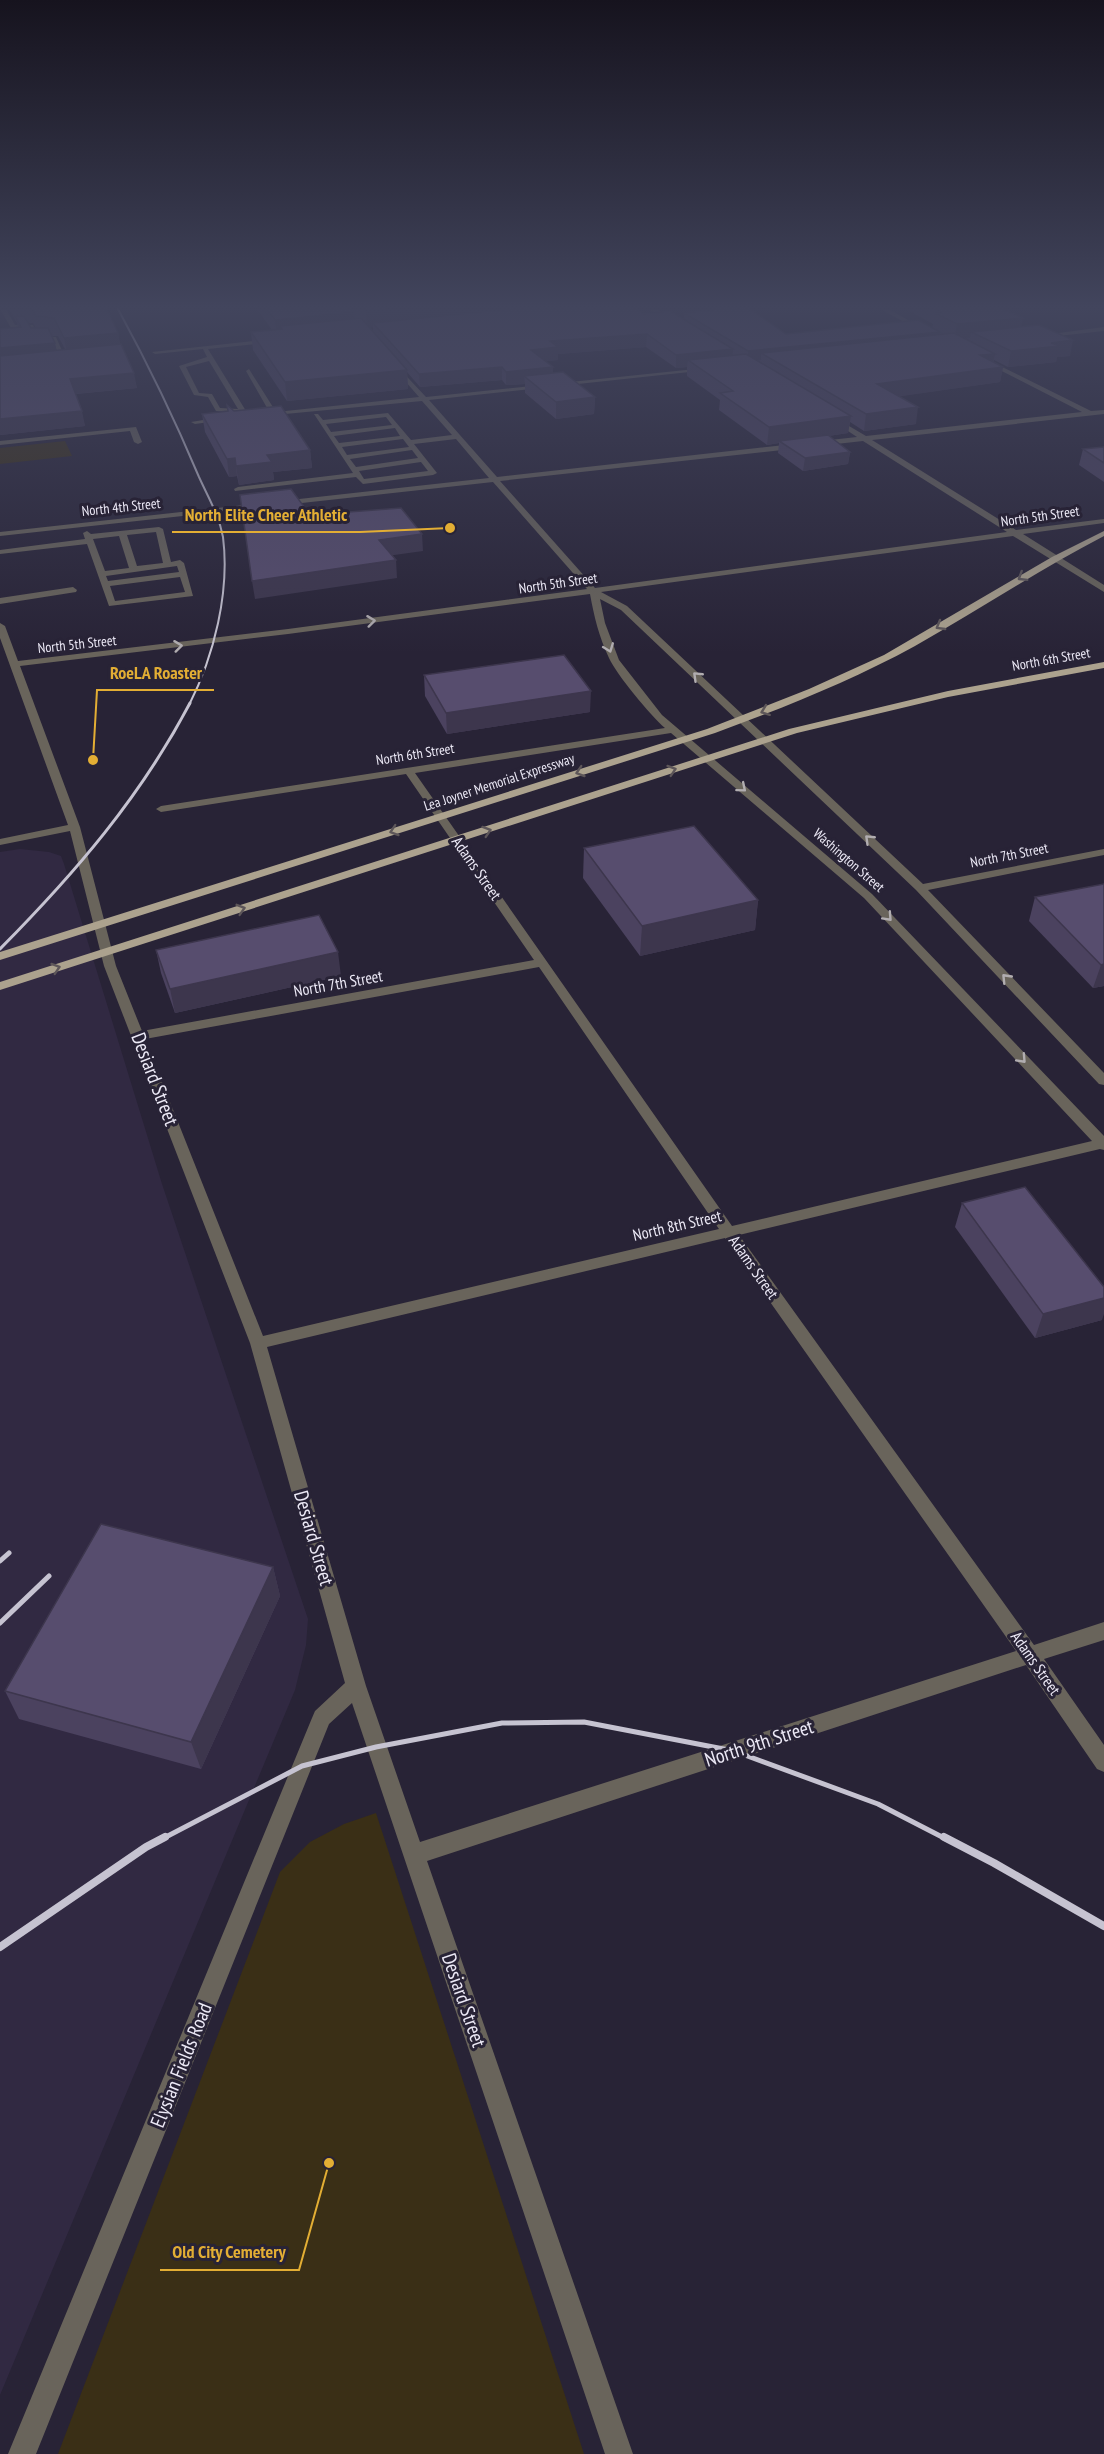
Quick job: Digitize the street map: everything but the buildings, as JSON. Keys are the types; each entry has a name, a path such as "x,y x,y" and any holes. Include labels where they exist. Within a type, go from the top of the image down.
{"main road":[{"name":"North 5th Street","path":"991,597 1055,558 1104,533"},
{"name":"Lea Joyner Memorial Expressway","path":"0,956 700,734 766,711 863,669 991,597"},
{"name":"North 6th Street","path":"0,986 793,731 863,711 1003,682 1104,665"},
{"path":"1061,673 1104,672"}],"street":[{"path":"322,424 371,493"},
{"path":"238,489 358,475 433,473 395,424"},
{"name":"Washington Street","path":"445,424 594,592 624,608 920,888 1104,1081"},
{"path":"842,424 1104,589"},
{"name":"North 4th Street","path":"0,534 995,424"},
{"path":"329,434 397,426"},
{"path":"0,443 133,429 138,442"},
{"path":"345,457 410,443 457,437"},
{"path":"337,445 410,443"},
{"path":"358,475 423,460"},
{"name":"North 5th Street","path":"9,659 174,647 594,592 1104,521"},
{"path":"85,525 112,604 190,594 180,563 102,574"},
{"path":"0,552 159,529 168,565"},
{"path":"122,533 134,569"},
{"path":"105,584 183,574"},
{"path":"0,601 72,590"},
{"name":"Washington Street","path":"594,592 600,623 614,660 658,717 868,896 1103,1144"},
{"name":"Desiard Street","path":"0,626 9,659 74,827 110,966 258,1342 356,1686 619,2454"},
{"name":"North 6th Street","path":"161,809 673,730"},
{"name":"Adams Street","path":"408,770 729,1232 1031,1655 1104,1762"},
{"path":"0,842 74,827"},
{"name":"North 7th Street","path":"920,888 1104,852"},
{"name":"North 7th Street","path":"138,1036 543,962"},
{"name":"North 8th Street","path":"258,1342 1103,1144"},
{"name":"North 9th Street","path":"414,1856 1104,1631"},
{"name":"Elysian Fields Road","path":"22,2454 322,1718 356,1686"}],"shaded area":[{"path":"65,441 72,456 0,464 0,448"},
{"path":"20,849 49,852 61,856 64,864 162,1184 308,1619 306,1645 295,1690 0,2395 0,852"},
{"path":"376,1813 584,2454 58,2454 280,1872 310,1842 344,1824"}],"railway":[{"path":"176,424 216,514 223,537 225,558 222,601 213,645 190,704"},
{"path":"0,949 80,863 128,803 171,738 190,704"},
{"path":"0,1561 9,1553"},
{"path":"0,1623 49,1576"},
{"path":"162,1839 302,1766 376,1747 502,1723 584,1722 734,1751 878,1804 946,1839"},
{"path":"0,1947 146,1847 165,1837"},
{"path":"944,1837 1104,1926"}],"place":[{"name":"North Elite Cheer Athletic","path":"450,528"},
{"name":"RoeLA Roaster","path":"93,760"},
{"name":"Old City Cemetery","path":"329,2163"}]}
